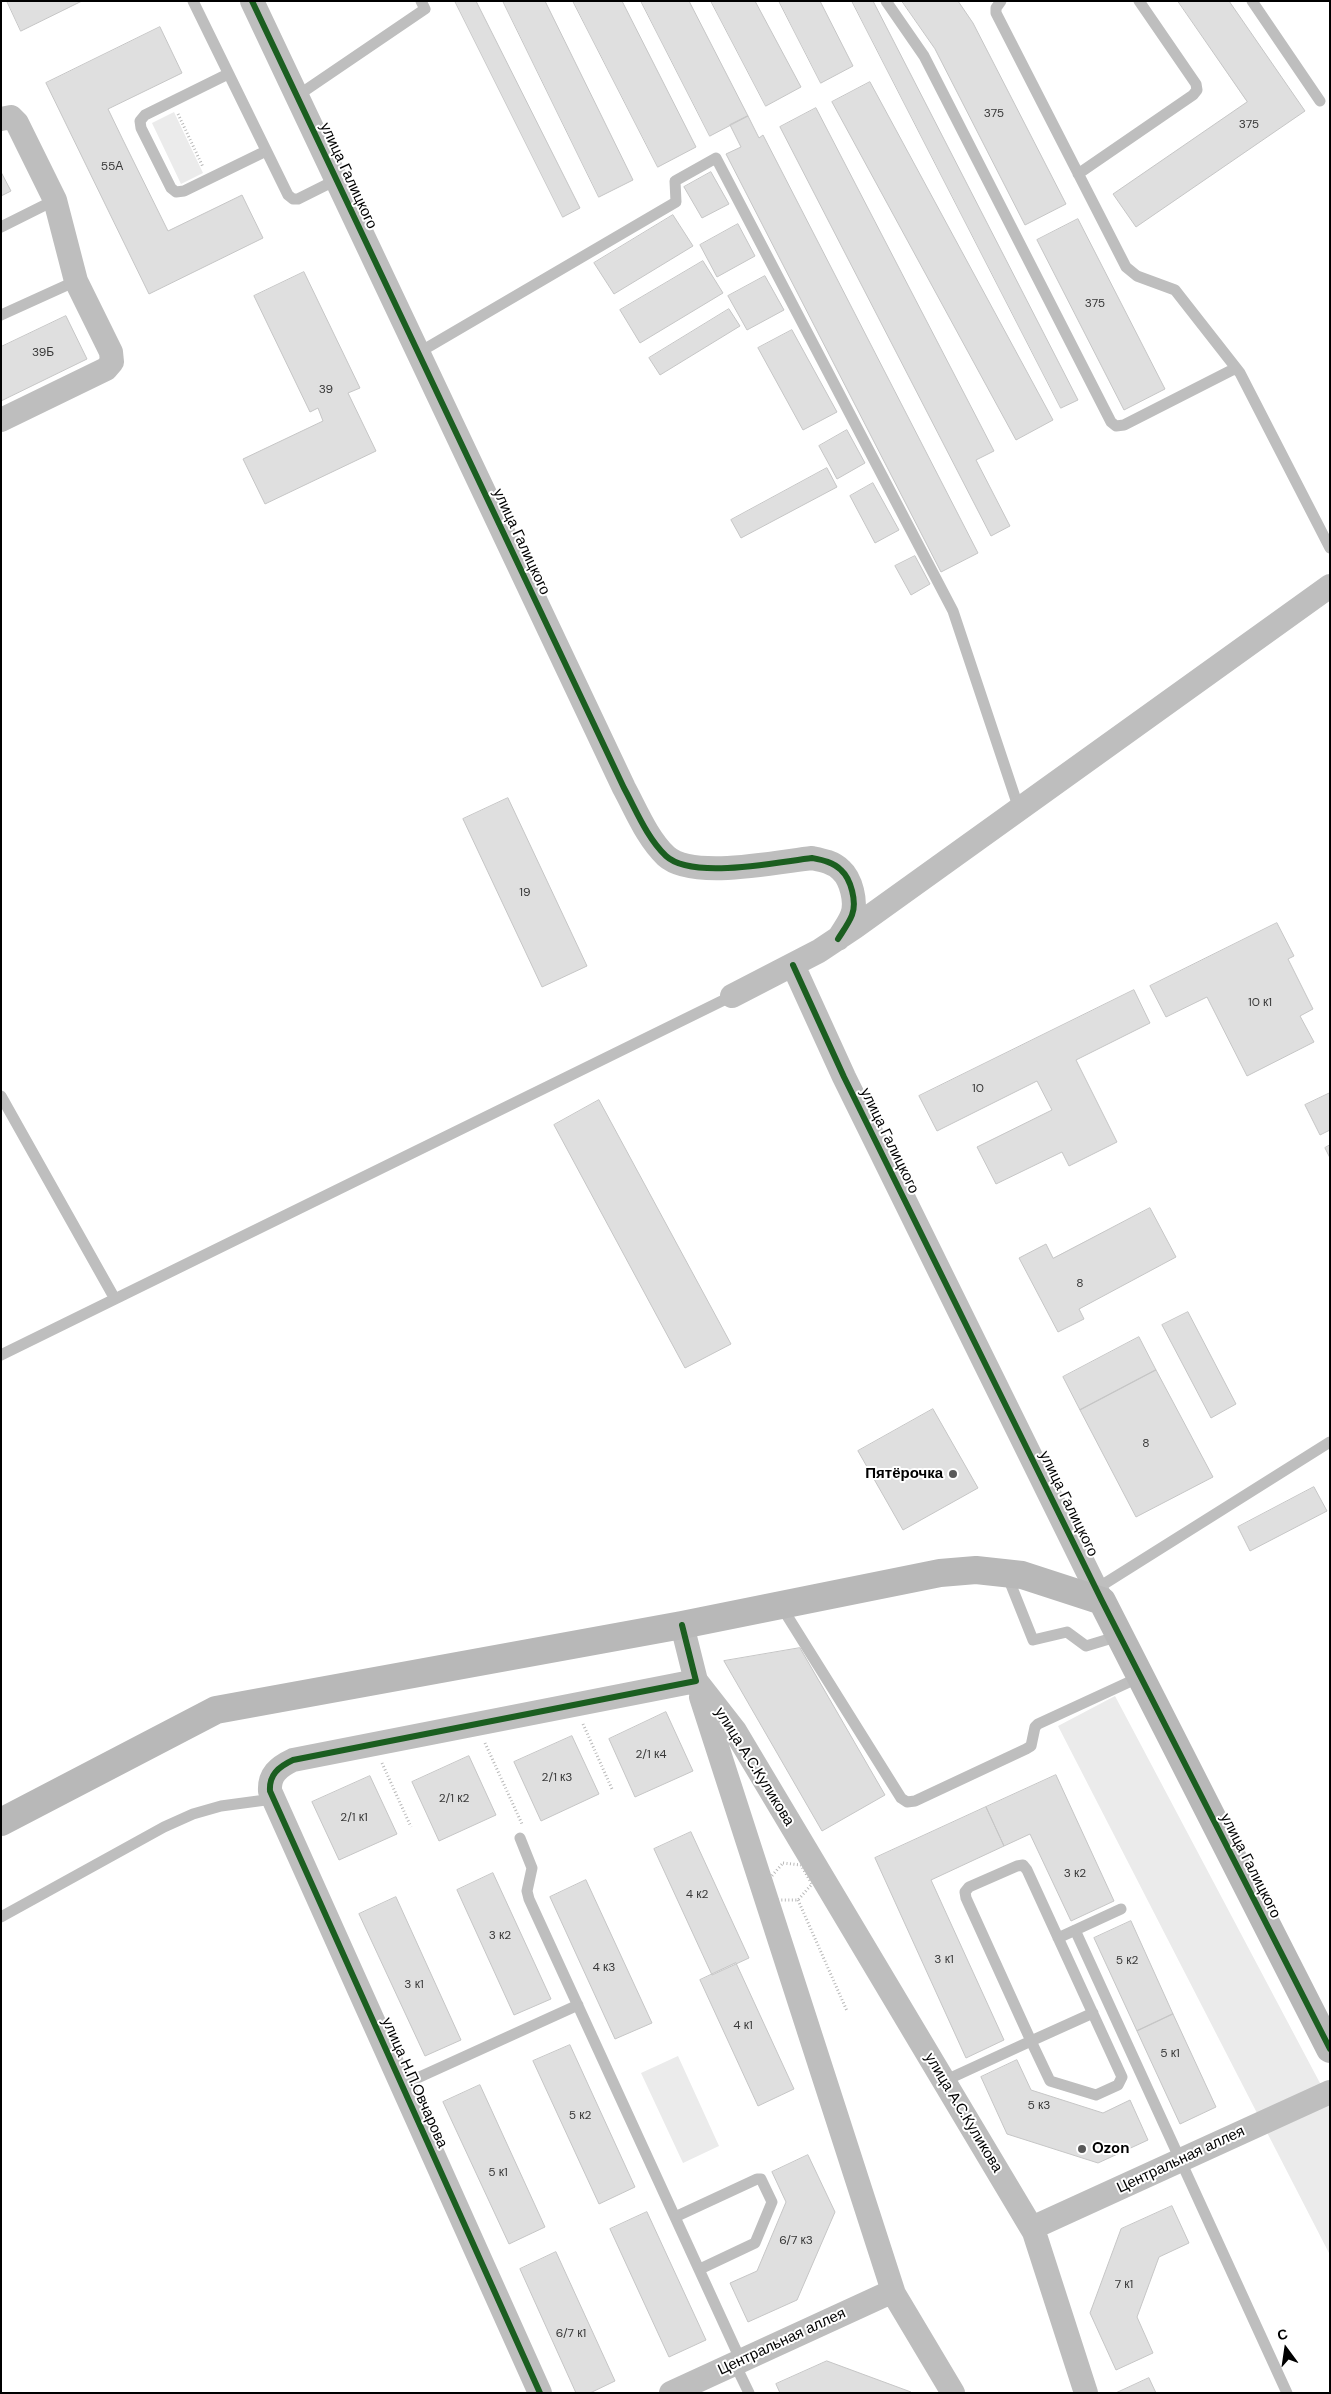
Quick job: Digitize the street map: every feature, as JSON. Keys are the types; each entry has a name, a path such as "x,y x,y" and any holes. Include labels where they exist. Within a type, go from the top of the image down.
{"street":[{"name":"улица Галицкого","path":"252,1 624,788 654,842 667,857 683,866 704,869 812,858 827,861 842,870 850,885 854,899 854,913 838,939"},
{"path":"1,119 11,117 17,123 55,200 76,281 111,352 112,362 106,368 1,420"},
{"path":"732,996 793,965 838,939 1330,586"},
{"name":"улица Галицкого","path":"793,965 844,1078 1119,1636 1330,2049"},
{"path":"1,1822 216,1710 682,1625 940,1573 976,1570 1022,1575 1099,1595"},
{"path":"272,1791 274,1773 283,1765 293,1760 696,1681 682,1625"},
{"name":"улица А.С.Куликова","path":"696,1681 735,1731 1032,2228 1086,2393"},
{"name":"улица А.С.Куликова","path":"696,1681 893,2291 953,2393"},
{"name":"улица Н.П.Овчарова","path":"272,1791 540,2393"},
{"name":"Центральная аллея","path":"1032,2228 1330,2092"},
{"name":"Центральная аллея","path":"672,2393 893,2291"}],"lane":[{"path":"193,1 288,196 298,199 336,180"},
{"path":"297,96 425,9 421,1"},
{"path":"886,1 924,56 1111,422 1116,426 1124,425 1236,368"},
{"path":"1002,1 996,8 996,13 1126,267 1137,276 1175,290 1236,368 1330,548"},
{"path":"1078,174 1193,95 1197,90 1196,84 1139,1"},
{"path":"1252,1 1320,101"},
{"path":"228,74 146,115 140,120 145,137 170,188 176,192 184,191 266,151"},
{"path":"418,353 676,202 674,180 716,158 953,611 1019,809"},
{"path":"1,227 55,200"},
{"path":"1,315 76,281"},
{"path":"1,1355 732,996"},
{"path":"1,1096 115,1299"},
{"path":"1099,1595 1330,1442"},
{"path":"1006,1573 1032,1640 1067,1632 1086,1646 1119,1636"},
{"path":"780,1605 901,1798 907,1802 915,1801 1026,1749 1031,1746 1034,1727 1038,1724 1140,1677"},
{"path":"1,1917 164,1827 192,1814 272,1791"},
{"path":"520,1838 532,1868 527,1891 529,1899 700,2269 749,2393"},
{"path":"1023,1865 1058,1938 1122,2077 1122,2081 1118,2085 1102,2093 1090,2094 1050,2081 966,1898 965,1892 970,1887 1023,1865"},
{"path":"1058,1938 1120,1909"},
{"path":"1075,1930 1287,2393"},
{"path":"402,2085 578,2005"},
{"path":"944,2081 1092,2013"},
{"path":"675,2217 757,2179 761,2179 764,2182 771,2197 771,2207 755,2243 700,2269"}],"path":[{"path":"172,102 210,179"},
{"path":"574,1705 612,1789"},
{"path":"476,1724 523,1828 520,1838"},
{"path":"374,1744 411,1827"},
{"path":"783,1863 801,1865 812,1884 798,1900 777,1900 770,1878 783,1863"},
{"path":"798,1900 848,2011"}],"shaded area":[{"path":"174,112 203,173 181,184 152,123"},
{"path":"1115,1696 1330,2102 1330,2255 1058,1726"},
{"path":"678,2056 719,2146 683,2163 641,2073"}],"building":[{"path":"7,1 82,1 21,31"},
{"path":"455,1 476,1 580,208 563,217"},
{"path":"503,1 545,1 633,180 599,197"},
{"path":"573,1 622,1 696,147 658,167"},
{"path":"641,1 689,1 748,116 710,136"},
{"path":"711,1 755,1 801,87 766,106"},
{"path":"779,1 820,1 853,66 821,83"},
{"path":"852,1 873,1 1078,400 1061,408"},
{"path":"902,1 958,1 973,23 1066,204 1025,225 935,49"},
{"path":"1178,1 1229,1 1305,111 1136,227 1113,194 1247,102"},
{"path":"160,27 182,73 108,109 123,140 168,231 242,195 263,238 149,294 46,83"},
{"path":"870,82 1053,420 1016,440 832,102"},
{"path":"816,108 994,451 976,460 1010,526 991,536 780,127"},
{"path":"748,116 759,138 763,135 978,553 941,572 726,154 741,147 730,125"},
{"path":"1,172 11,191 1,196"},
{"path":"711,172 729,204 702,218 684,187"},
{"path":"673,215 693,246 614,294 594,263"},
{"path":"1078,219 1165,389 1124,410 1037,240"},
{"path":"738,224 755,256 717,277 700,245"},
{"path":"703,261 723,293 640,343 620,310"},
{"path":"304,272 360,388 348,393 376,451 265,504 243,459 323,421 318,408 310,412 254,296"},
{"path":"765,276 784,310 747,330 728,296"},
{"path":"729,309 740,326 660,375 649,358"},
{"path":"66,316 87,359 1,401 1,347"},
{"path":"792,330 837,412 803,430 758,348"},
{"path":"847,430 865,463 837,479 819,446"},
{"path":"827,468 837,487 741,538 731,520"},
{"path":"873,483 899,530 875,543 850,496"},
{"path":"915,556 930,584 911,595 895,566"},
{"path":"508,798 587,966 542,987 463,819"},
{"path":"1277,923 1294,956 1288,959 1313,1009 1300,1016 1314,1042 1247,1076 1207,997 1166,1017 1150,986"},
{"path":"1134,990 1150,1023 1076,1060 1117,1142 1069,1166 1062,1152 996,1184 977,1147 1052,1110 1037,1081 937,1131 919,1096"},
{"path":"1330,1093 1330,1130 1320,1135 1305,1105"},
{"path":"599,1100 731,1344 685,1368 554,1125"},
{"path":"1330,1145 1330,1158 1325,1148"},
{"path":"1150,1208 1176,1257 1079,1309 1084,1319 1058,1332 1019,1258 1046,1244 1053,1258"},
{"path":"1188,1312 1236,1404 1211,1418 1162,1325"},
{"path":"1139,1337 1156,1370 1080,1410 1063,1377"},
{"path":"1156,1370 1213,1477 1136,1517 1080,1410"},
{"path":"933,1409 978,1488 903,1530 858,1451"},
{"path":"1314,1487 1327,1511 1250,1551 1238,1527"},
{"path":"800,1648 885,1795 822,1831 724,1661"},
{"path":"666,1712 693,1771 635,1797 609,1739"},
{"path":"572,1736 599,1794 541,1821 514,1762"},
{"path":"469,1756 496,1815 439,1841 412,1782"},
{"path":"1056,1775 1114,1901 1071,1921 1030,1834 1004,1846 986,1807"},
{"path":"370,1776 397,1834 339,1860 312,1802"},
{"path":"986,1807 1004,1846 931,1880 1004,2040 966,2058 875,1858"},
{"path":"691,1832 749,1958 712,1975 654,1849"},
{"path":"493,1873 551,1999 514,2015 457,1890"},
{"path":"586,1880 652,2023 615,2039 550,1897"},
{"path":"396,1897 461,2040 425,2056 359,1914"},
{"path":"1131,1921 1173,2014 1137,2031 1094,1938"},
{"path":"736,1963 794,2089 758,2106 700,1980"},
{"path":"1173,2014 1216,2107 1180,2124 1137,2031"},
{"path":"570,2045 635,2187 599,2204 533,2061"},
{"path":"1017,2060 1031,2090 1103,2113 1130,2100 1148,2140 1098,2163 1007,2134 981,2077"},
{"path":"480,2085 545,2227 509,2244 443,2102"},
{"path":"808,2155 835,2212 797,2300 748,2322 730,2283 757,2271 786,2202 772,2172"},
{"path":"1172,2206 1189,2243 1159,2257 1137,2317 1153,2353 1116,2370 1090,2313 1121,2229"},
{"path":"647,2212 706,2340 669,2357 610,2229"},
{"path":"556,2252 615,2381 590,2393 576,2393 520,2269"},
{"path":"827,2361 912,2393 780,2393 776,2384"},
{"path":"1149,2378 1156,2393 1116,2393"}],"cycle path":[{"path":"252,1 624,788 653,841 666,856 678,863 695,867 736,868 812,858 834,865 848,879 854,904 851,918 838,939"},
{"path":"793,965 844,1077 1102,1601 1330,2049"},
{"path":"540,2393 270,1791 270,1785 276,1772 293,1760 696,1681 682,1625"}],"place":[{"name":"Пятёрочка","path":"953,1474"},
{"name":"Ozon","path":"1082,2149"}]}
